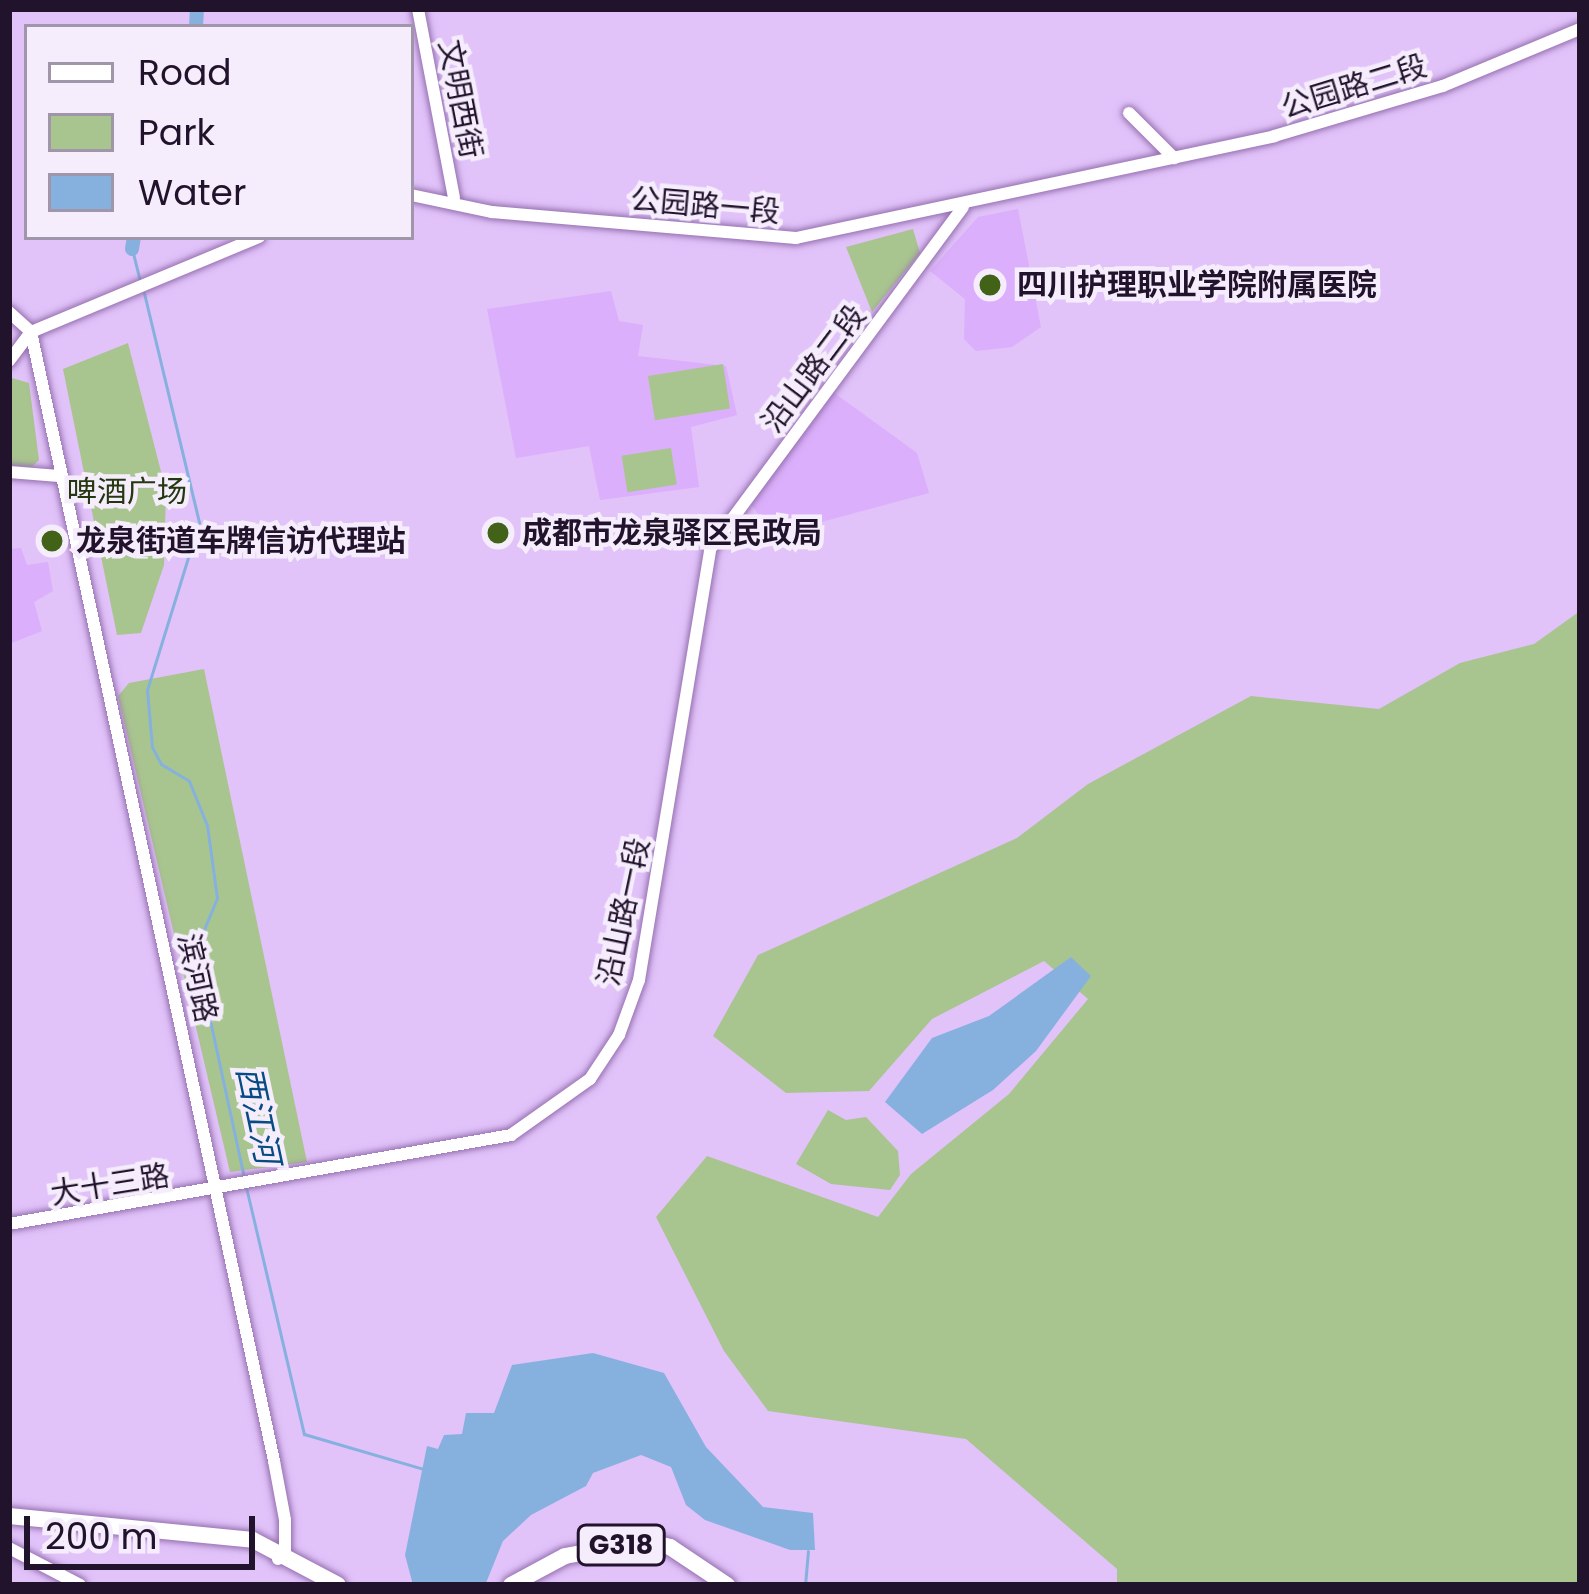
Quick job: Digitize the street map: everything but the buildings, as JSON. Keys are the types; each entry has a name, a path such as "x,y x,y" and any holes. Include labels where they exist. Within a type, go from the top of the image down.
{"highway":[{"path":"9,1516 244,1539 338,1585"},
{"path":"9,1527 241,1547 281,1556 322,1585"},
{"name":"G318","path":"511,1585 565,1556 646,1541 670,1547 727,1585"}],"street":[{"name":"文明西街","path":"418,9 454,198"},
{"name":"公园路二段","path":"1135,167 1393,103 1580,28"},
{"path":"1129,113 1175,158"},
{"name":"公园路一段","path":"414,195 454,198 492,212 796,238 963,207 1135,167"},
{"name":"沿山路二段","path":"708,560 963,207"},
{"path":"9,361 31,332 251,240"},
{"path":"9,312 31,332"},
{"name":"滨河路","path":"31,332 284,1511 281,1556"},
{"path":"9,472 59,476"},
{"name":"沿山路一段","path":"218,1192 511,1135 590,1079 619,1035 639,980 708,560"},
{"name":"大十三路","path":"9,1224 218,1192"},
{"path":"9,1548 80,1585"}],"shaded area":[{"name":"四川护理职业学院附属医院","path":"1018,209 1041,327 1012,347 976,351 964,339 965,299 930,271 978,217"},
{"path":"611,291 619,321 643,325 638,356 726,366 737,415 691,427 699,487 600,500 589,446 516,458 487,309"},
{"path":"833,392 917,453 929,493 773,535 751,504"},
{"path":"21,548 27,565 48,562 53,591 34,602 42,631 9,644 9,549"}],"green space":[{"path":"913,229 920,253 872,312 846,247"},
{"name":"啤酒广场","path":"128,343 166,491 164,565 141,633 117,635 63,369"},
{"path":"723,364 730,408 655,420 648,376"},
{"path":"12,378 29,383 39,460 32,467 9,465"},
{"path":"671,448 677,485 627,492 622,456"},
{"path":"1580,611 1580,1585 1117,1585 1117,1569 966,1439 768,1411 724,1351 656,1217 707,1156 878,1217 911,1174 1009,1094 1088,999 1044,961 932,1019 869,1091 786,1093 713,1036 758,955 1017,838 1088,784 1251,696 1379,709 1460,663 1534,644"},
{"path":"204,669 307,1162 230,1172 118,696 129,683"},
{"path":"828,1110 846,1120 866,1117 898,1151 900,1175 890,1190 831,1184 796,1164"}],"water":[{"path":"1071,957 1091,976 1036,1051 993,1090 922,1134 885,1102 932,1038 989,1016"},
{"path":"593,1353 664,1373 706,1447 763,1507 813,1513 815,1550 790,1550 705,1520 686,1505 671,1467 641,1455 593,1473 586,1486 531,1515 503,1541 486,1583 413,1585 405,1555 427,1446 438,1449 444,1435 462,1434 466,1413 494,1413 512,1365"}],"waterway":[{"name":"西江河","path":"196,24 197,9"},
{"name":"西江河","path":"132,249 134,240"},
{"name":"西江河","path":"132,249 141,284"},
{"name":"西江河","path":"144,293 199,522 147,690 152,747 161,764 189,781 207,825 217,898 195,951 244,1178"},
{"name":"西江河","path":"246,1187 304,1434 424,1469"},
{"name":"西江河","path":"805,1585 808,1551"}],"place":[{"name":"四川护理职业学院附属医院","path":"990,285"},
{"name":"成都市龙泉驿区民政局","path":"498,533"},
{"name":"龙泉街道车牌信访代理站","path":"52,541"}]}
